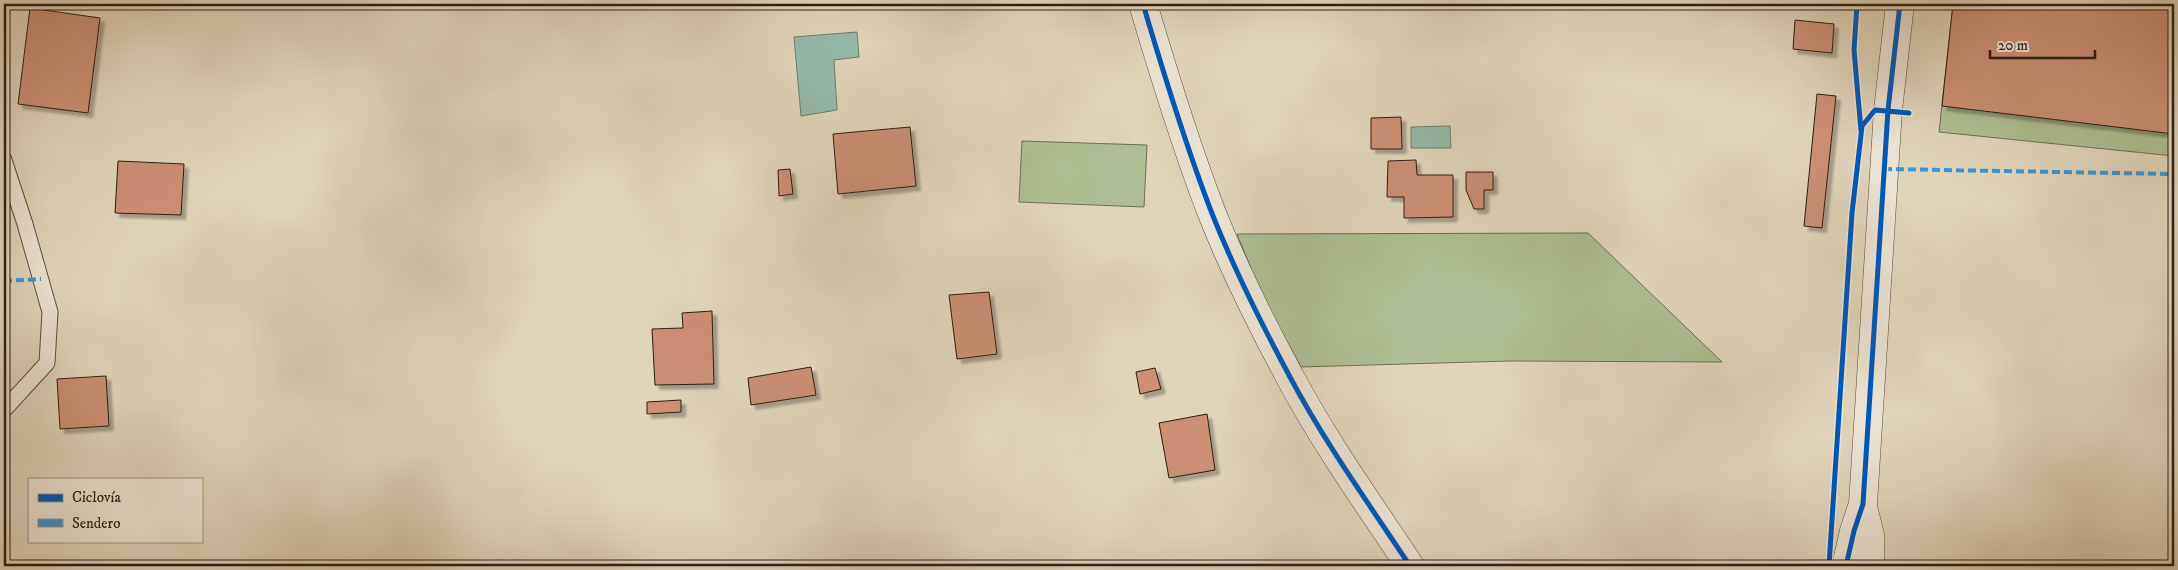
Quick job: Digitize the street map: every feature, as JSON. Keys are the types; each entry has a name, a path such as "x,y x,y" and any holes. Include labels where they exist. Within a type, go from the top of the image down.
{"street":[{"path":"1143,4 1173,102 1212,214 1234,266 1295,386 1320,429 1410,566"},
{"path":"1846,566 1863,504 1888,110 1900,4"},
{"path":"1863,504 1870,535 1870,566"}],"lane":[{"path":"4,160 25,224 50,312 47,363 4,410"}],"shaded area":[{"path":"1953,4 2174,4 2174,156 1939,132"},
{"path":"857,32 859,57 834,60 837,110 801,116 794,37"},
{"path":"1450,126 1451,148 1411,148 1411,127"},
{"path":"1022,141 1147,145 1144,207 1019,202"},
{"path":"1588,233 1722,362 1509,361 1301,367 1264,300 1237,234"}],"building":[{"path":"1953,4 2174,4 2174,134 1942,106"},
{"path":"30,8 100,18 88,113 18,104"},
{"path":"1795,20 1834,24 1832,53 1793,49"},
{"path":"1817,94 1836,96 1822,228 1804,226"},
{"path":"1401,117 1402,149 1371,149 1371,118"},
{"path":"910,127 916,186 838,194 833,134"},
{"path":"1416,160 1417,175 1453,175 1453,217 1404,218 1404,197 1387,197 1388,161"},
{"path":"118,161 184,164 181,215 115,213"},
{"path":"790,169 793,194 779,196 778,170"},
{"path":"1466,172 1493,172 1493,190 1484,190 1484,209 1474,209 1466,190"},
{"path":"989,292 997,354 957,359 949,295"},
{"path":"712,311 714,384 655,385 652,329 683,328 682,313"},
{"path":"811,367 816,395 751,405 748,378"},
{"path":"1155,368 1161,389 1140,394 1136,372"},
{"path":"106,376 109,426 60,429 57,379"},
{"path":"681,400 681,412 647,414 647,402"},
{"path":"1207,414 1215,470 1169,478 1159,423"}],"marked path":[{"path":"1884,169 2174,174"},
{"path":"4,281 41,279"}],"cycle path":[{"path":"1143,4 1203,190 1221,237 1249,298 1318,426 1410,566"},
{"path":"1857,4 1854,50 1861,131"},
{"path":"1846,566 1854,531 1863,504 1888,110 1900,4"},
{"path":"1829,566 1852,213 1862,126 1875,110 1909,113"}]}
